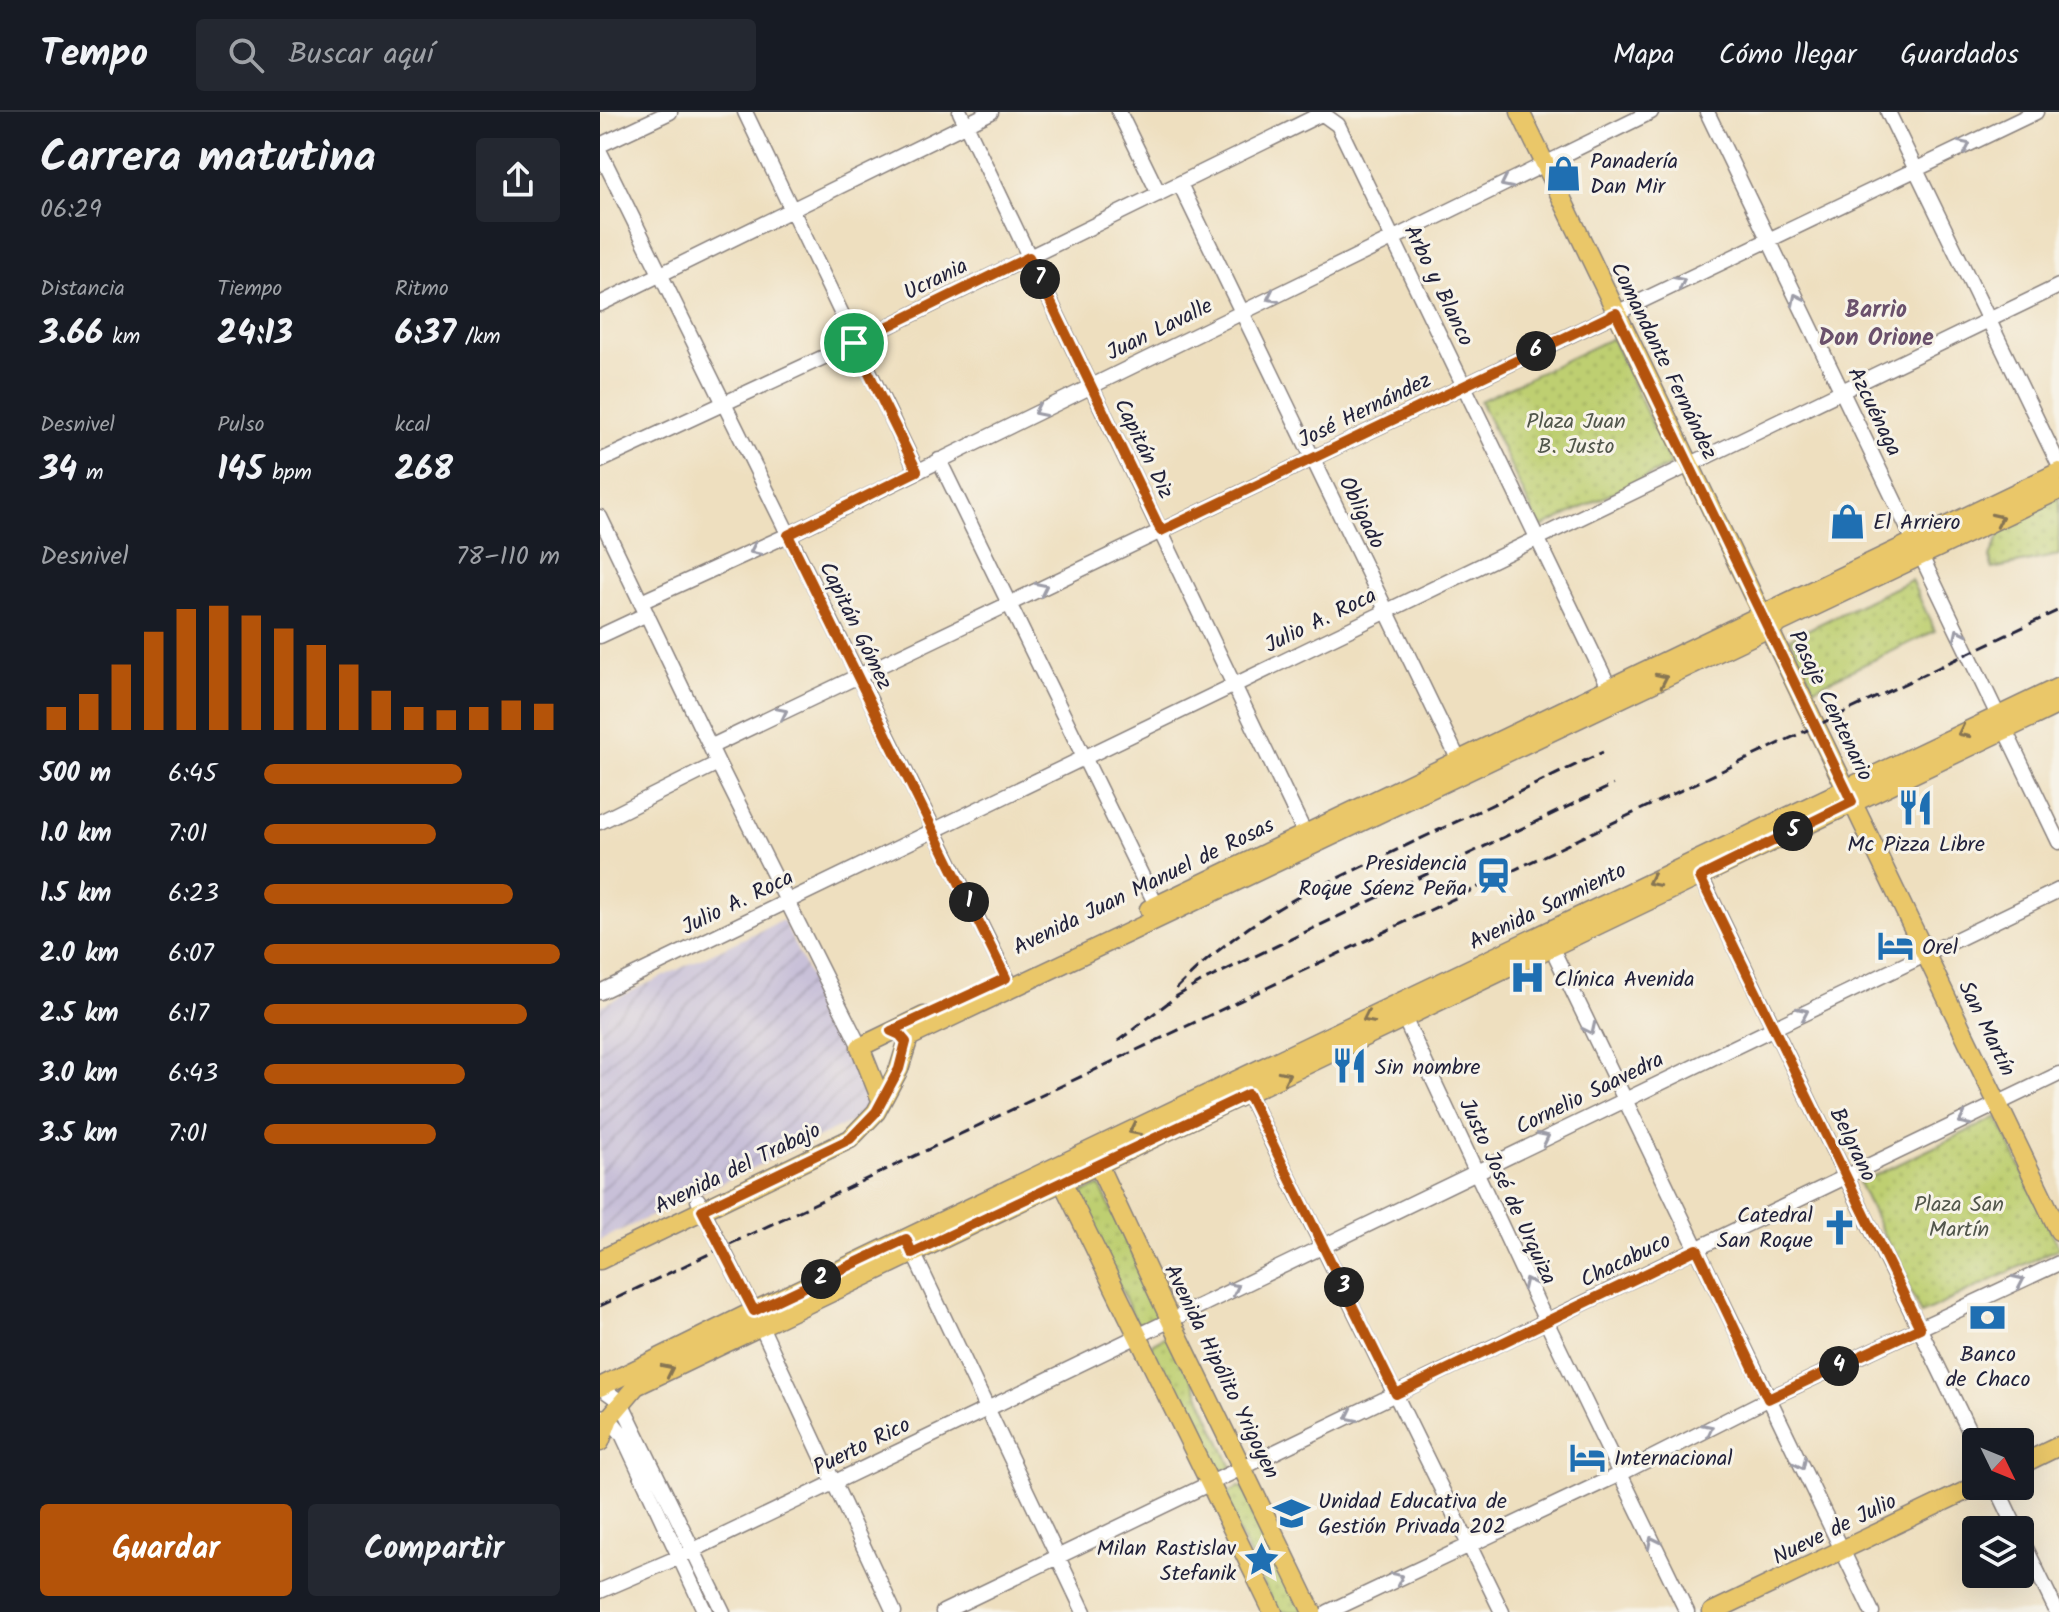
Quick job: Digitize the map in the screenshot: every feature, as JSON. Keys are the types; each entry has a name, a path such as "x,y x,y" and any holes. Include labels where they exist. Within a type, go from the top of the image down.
{"main road":[{"name":"Comandante Fernández","path":"1520,112 1765,622"},
{"name":"Avenida Juan Manuel de Rosas","path":"1918,549 2059,472"},
{"name":"Avenida Juan Manuel de Rosas","path":"860,1047 899,1036 909,1037 1009,983 1613,694 1918,549 2059,490"},
{"name":"Pasaje Centenario","path":"1765,622 1848,796"},
{"name":"Avenida Sarmiento","path":"757,1318 2002,723 2059,687"},
{"name":"Avenida Sarmiento","path":"2002,723 2059,704"},
{"name":"San Martín","path":"1848,796 2059,1231"},
{"path":"881,1100 899,1069 899,1036"},
{"path":"860,1047 881,1100"},
{"path":"871,1074 887,1076 899,1069"},
{"name":"Avenida del Trabajo","path":"600,1260 700,1205 850,1139 869,1121 881,1100"},
{"name":"Avenida Hipólito Yrigoyen","path":"1095,1158 1312,1612"},
{"path":"1059,1175 1273,1612"},
{"path":"600,1246 700,1205"},
{"path":"600,1387 757,1318"},
{"path":"600,1442 604,1417 636,1386 757,1318"},
{"path":"2034,1458 2059,1446"},
{"name":"Nueve de Julio","path":"1712,1612 1962,1493"}],"street":[{"path":"600,145 670,112"},
{"path":"745,112 917,471"},
{"path":"600,304 791,211 963,118 991,112"},
{"path":"1119,112 1159,194"},
{"name":"Juan Lavalle","path":"600,636 644,608 788,535 1651,112"},
{"name":"Azcuénaga","path":"1707,112 2059,842"},
{"path":"1888,112 2059,465"},
{"name":"José Hernández","path":"712,746 2036,112"},
{"name":"Ucrania","path":"600,461 854,343 1321,113"},
{"name":"Arbo y Blanco","path":"1321,113 1338,125 1613,694"},
{"name":"Capitán Diz","path":"963,118 1308,840"},
{"name":"Capitán Gómez","path":"600,152 1009,983"},
{"name":"Obligado","path":"1180,184 1462,767"},
{"name":"Julio A. Roca","path":"600,992 2059,286"},
{"path":"939,460 1159,911"},
{"path":"600,517 718,763 860,1047"},
{"path":"600,822 718,763"},
{"name":"Belgrano","path":"1697,869 1968,1428"},
{"name":"Cornelio Saavedra","path":"1139,1334 2059,890"},
{"path":"1548,940 1872,1612"},
{"name":"Justo José de Urquiza","path":"1400,1011 1687,1612"},
{"name":"Chacabuco","path":"943,1612 2059,1074"},
{"path":"1244,1086 1502,1612"},
{"path":"700,1205 757,1318 894,1612"},
{"path":"909,1246 1084,1612"},
{"path":"1328,1612 1620,1474 1768,1399 2059,1263"},
{"name":"Puerto Rico","path":"600,1591 679,1557 1139,1334"},
{"path":"600,1387 621,1402 723,1612"},
{"path":"604,1417 622,1434 705,1612"},
{"path":"2034,1565 2057,1612"}],"shaded area":[{"path":"783,920 872,1112 600,1240 600,1006"}],"green space":[{"name":"Plaza Juan B. Justo","path":"1612,338 1671,465 1540,528 1480,401"},
{"path":"2059,497 2059,555 1992,569 1990,557 2005,523"},
{"path":"1911,580 1935,631 1814,688 1790,638"},
{"name":"Plaza San Martín","path":"1997,1117 2059,1248 1921,1314 1859,1183"},
{"path":"1100,1186 1160,1310 1157,1319 1146,1325 1136,1322 1077,1195"},
{"path":"1166,1336 1175,1339 1232,1468 1214,1475 1150,1349 1153,1343"},
{"path":"1244,1488 1305,1612 1277,1612 1223,1500 1228,1492"}],"railway":[{"path":"600,1306 2059,610"},
{"path":"1176,989 1234,938 1300,896 1603,752"},
{"path":"1118,1041 1177,996 1201,982 1613,785"}],"place":[{"name":"Panadería Dan Mir","path":"1564,173"},
{"name":"El Arriero","path":"1847,521"},
{"name":"Mc Pizza Libre","path":"1916,807"},
{"name":"Presidencia Roque Sáenz Peña","path":"1493,875"},
{"name":"Orel","path":"1896,946"},
{"name":"Clínica Avenida","path":"1528,978"},
{"name":"Sin nombre","path":"1349,1066"},
{"name":"Catedral San Roque","path":"1839,1227"},
{"name":"Banco de Chaco","path":"1988,1317"},
{"name":"Internacional","path":"1588,1457"},
{"name":"Unidad Educativa de Gestión Privada 202","path":"1292,1513"},
{"name":"Milan Rastislav Stefanik","path":"1262,1560"}],"district":[{"name":"Barrio Don Orione","path":"1876,323"}],"route":[{"path":"1029,257 1161,531 1616,313 1852,802 1700,877 1920,1328 1768,1399 1697,1249 1396,1394 1248,1094 912,1253 906,1239 754,1311 702,1210 850,1139 876,1112 899,1069 906,1042 891,1031 1006,978 788,535 917,471 854,343 1029,257"}]}
